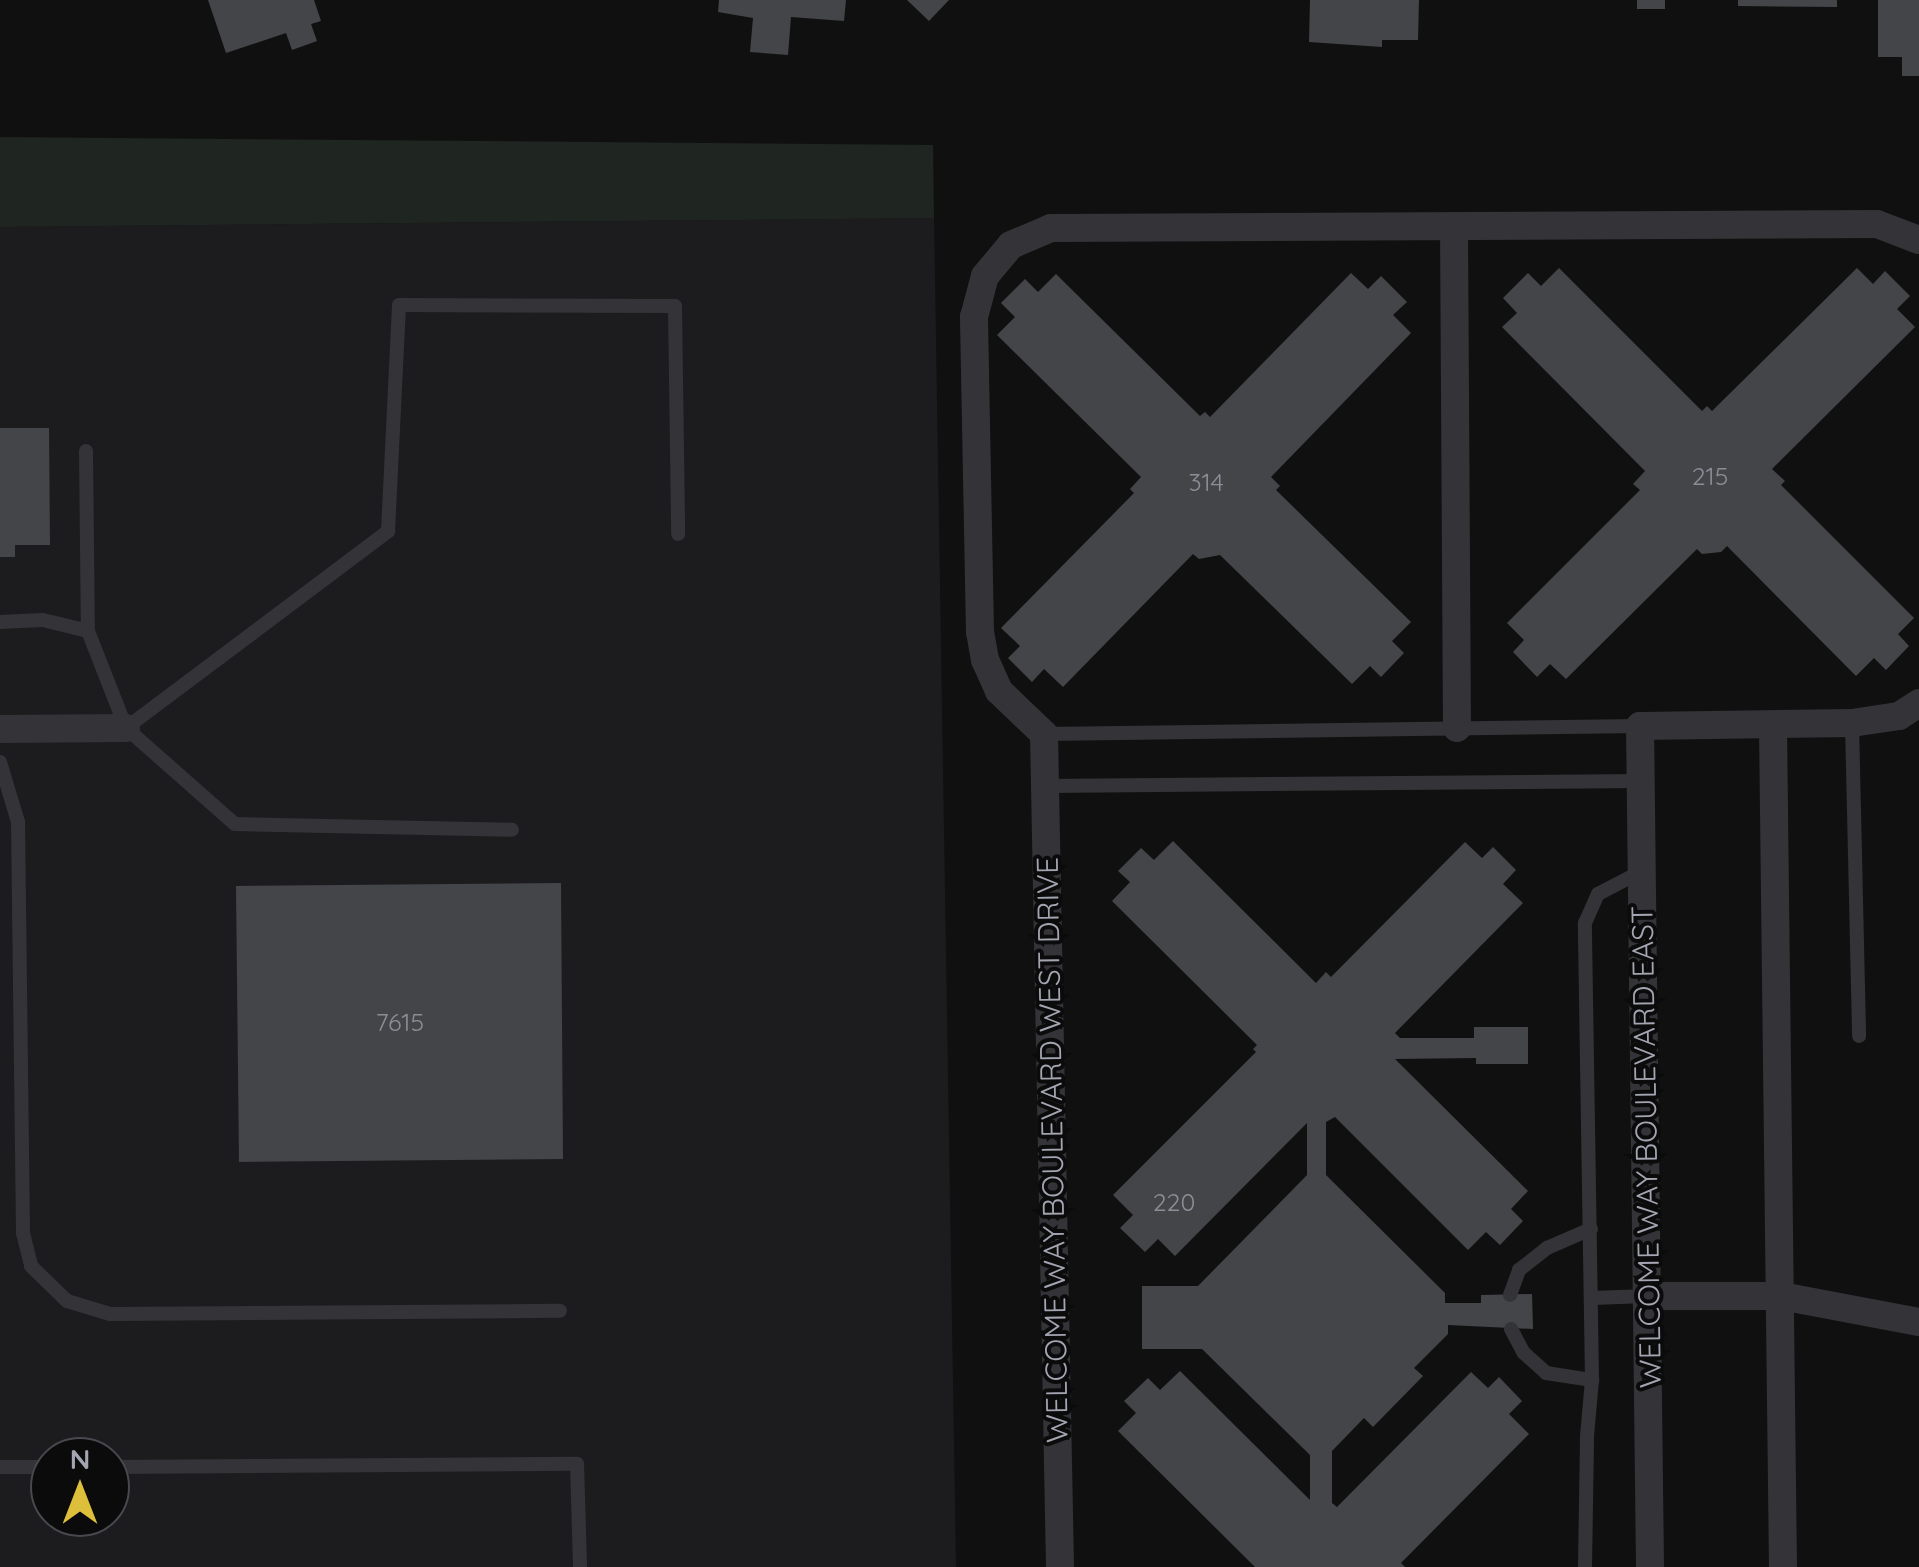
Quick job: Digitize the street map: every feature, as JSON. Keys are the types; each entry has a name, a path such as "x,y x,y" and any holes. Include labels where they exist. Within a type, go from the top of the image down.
{"street":[{"path":"1044,734 999,691 985,660 980,632 974,317 979,289 999,256 1022,238 1050,228 1877,224 1919,240"},
{"path":"1454,226 1456,728"},
{"path":"1640,726 1852,723 1899,716 1919,703"},
{"name":"WELCOME WAY BOULEVARD EAST","path":"1640,726 1650,1567"},
{"path":"1772,726 1783,1567"},
{"path":"0,729 126,728"},
{"name":"WELCOME WAY BOULEVARD WEST DRIVE","path":"1044,734 1060,1567"},
{"path":"1648,1296 1780,1296 1919,1322"}],"lane":[{"path":"126,728 388,531 399,305 675,306 678,534"},
{"path":"86,451 88,631 126,728 235,824 512,830"},
{"path":"0,622 43,620 88,631"},
{"path":"1852,723 1859,1036"},
{"path":"1044,734 1640,726"},
{"path":"0,762 18,822 23,1233 31,1266 66,1301 110,1314 560,1311"},
{"path":"1045,786 1641,780"},
{"path":"1585,1567 1592,1298 1585,924 1598,894 1642,870"},
{"path":"1510,1295 1519,1270 1546,1248 1591,1229"},
{"path":"1592,1298 1648,1296"},
{"path":"1512,1330 1524,1353 1546,1373 1592,1380"},
{"path":"130,1467 577,1464 580,1567"},
{"path":"0,1467 30,1467"}],"shaded area":[{"path":"0,137 933,145 934,218 0,227"},
{"path":"934,218 956,1567 0,1567 0,227"}],"building":[{"path":"208,0 314,0 321,21 311,24 317,41 292,50 286,33 226,53"},
{"path":"719,0 846,0 844,21 791,17 788,55 750,52 753,18 718,12"},
{"path":"907,0 949,0 929,21"},
{"path":"1310,0 1419,0 1418,40 1382,40 1382,47 1309,42"},
{"path":"1637,0 1665,0 1665,9 1637,9"},
{"path":"1738,0 1837,0 1837,7 1738,6"},
{"path":"1878,0 1919,0 1919,76 1902,76 1902,57 1878,57"},
{"path":"1559,268 1702,411 1707,406 1712,411 1857,268 1873,284 1885,271 1910,296 1897,309 1915,327 1772,469 1785,481 1781,485 1914,618 1898,634 1909,646 1886,670 1874,658 1856,676 1727,546 1721,552 1702,554 1697,549 1566,679 1550,664 1537,677 1513,652 1524,640 1507,623 1640,490 1633,484 1645,471 1502,327 1517,313 1503,298 1528,273 1541,286"},
{"path":"1351,273 1368,289 1381,276 1407,302 1393,315 1411,333 1271,477 1280,486 1276,490 1411,622 1392,641 1404,653 1381,677 1370,666 1352,684 1220,555 1199,559 1193,554 1063,687 1044,669 1032,682 1008,658 1020,646 1001,628 1134,493 1130,489 1141,477 997,335 1015,317 1001,303 1025,279 1038,292 1056,274 1200,416 1205,412 1210,417"},
{"path":"0,428 49,428 50,545 15,545 15,557 0,557"},
{"path":"1173,841 1316,983 1326,972 1331,977 1465,842 1482,858 1493,847 1516,870 1503,884 1523,903 1395,1033 1400,1038 1474,1038 1474,1027 1528,1027 1528,1064 1476,1064 1476,1058 1395,1059 1528,1191 1511,1209 1523,1221 1500,1245 1486,1232 1468,1250 1335,1117 1326,1122 1326,1175 1445,1293 1445,1303 1481,1303 1481,1295 1532,1294 1533,1329 1448,1325 1448,1334 1414,1368 1423,1376 1373,1427 1364,1418 1332,1451 1332,1503 1337,1507 1471,1372 1488,1388 1499,1377 1522,1401 1509,1414 1529,1434 1401,1563 1405,1567 1255,1567 1118,1431 1136,1413 1124,1401 1148,1378 1160,1390 1180,1371 1310,1500 1310,1455 1202,1349 1142,1349 1142,1286 1198,1286 1307,1175 1307,1123 1175,1256 1158,1239 1145,1252 1120,1228 1133,1215 1113,1195 1256,1052 1253,1049 1257,1045 1112,901 1130,882 1118,871 1141,848 1154,860"},
{"path":"561,883 563,1159 239,1162 236,886"}]}
